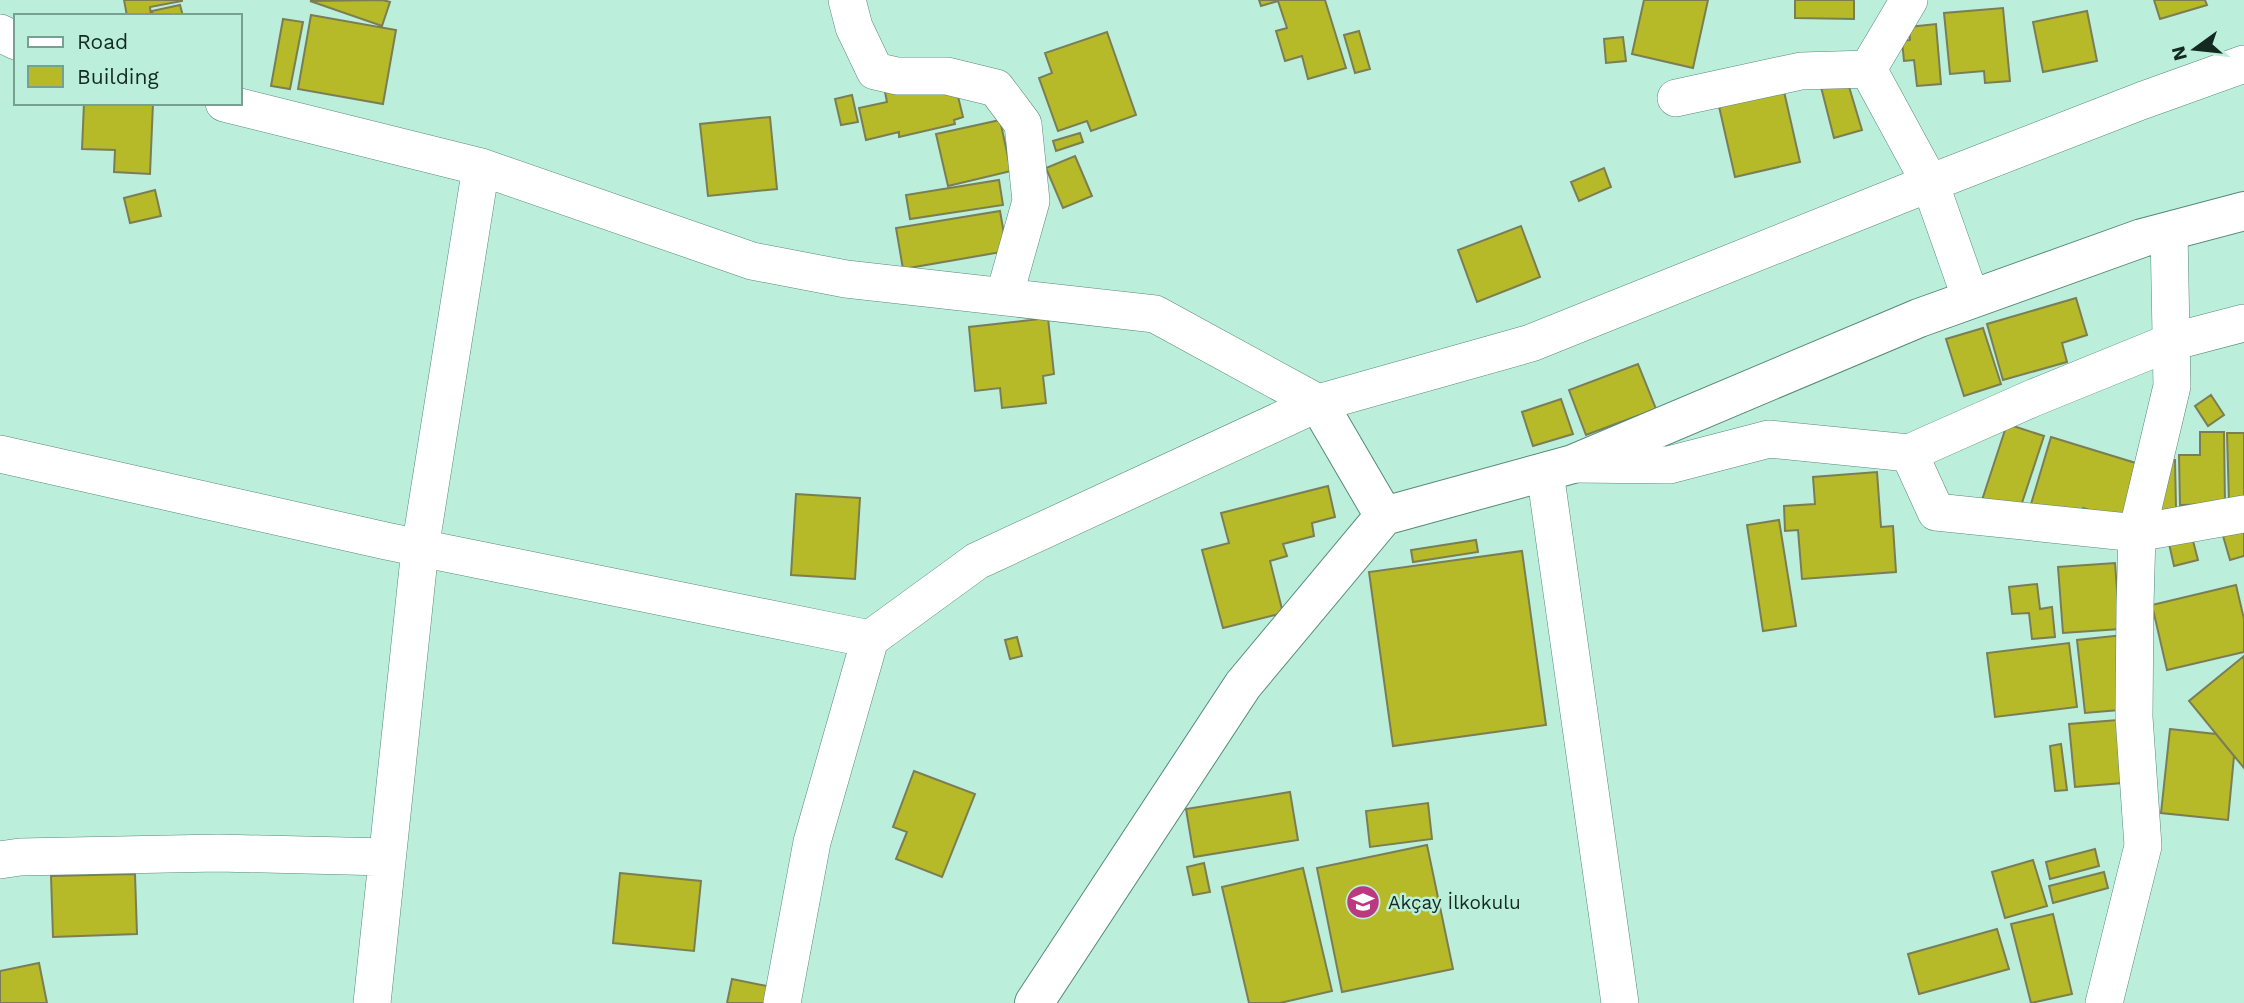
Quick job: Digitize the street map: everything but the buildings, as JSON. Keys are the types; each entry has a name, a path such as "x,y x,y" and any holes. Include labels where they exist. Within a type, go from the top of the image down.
{"street":[{"path":"847,0 855,27 875,71 897,76 947,75 996,88 1023,124 1031,201 1004,298"},
{"path":"1868,69 1909,0"},
{"path":"782,1003 811,842 870,639 976,561 1318,403 1531,343 1933,190 2141,101 2244,64"},
{"path":"1676,98 1801,71 1868,69"},
{"path":"1868,69 1933,190 1971,299"},
{"path":"231,105 481,167 752,261 846,279 1155,314 1318,403 1384,516"},
{"path":"372,1003 420,549 481,167"},
{"path":"1034,1003 1242,685 1384,516 1559,468 1919,318 2142,238 2244,211"},
{"path":"2105,1003 2143,846 2134,717 2137,533 2172,386 2169,231"},
{"path":"1559,468 1669,466 1769,439 1909,453 2033,398 2171,342 2244,323"},
{"path":"1909,453 1936,512 2137,533 2244,514"},
{"path":"0,454 420,549 870,639"},
{"path":"1559,468 1620,1003"},
{"path":"0,860 20,857 218,853 387,857"}],"place":[{"name":"Akçay İlkokulu","path":"1363,902"}]}
